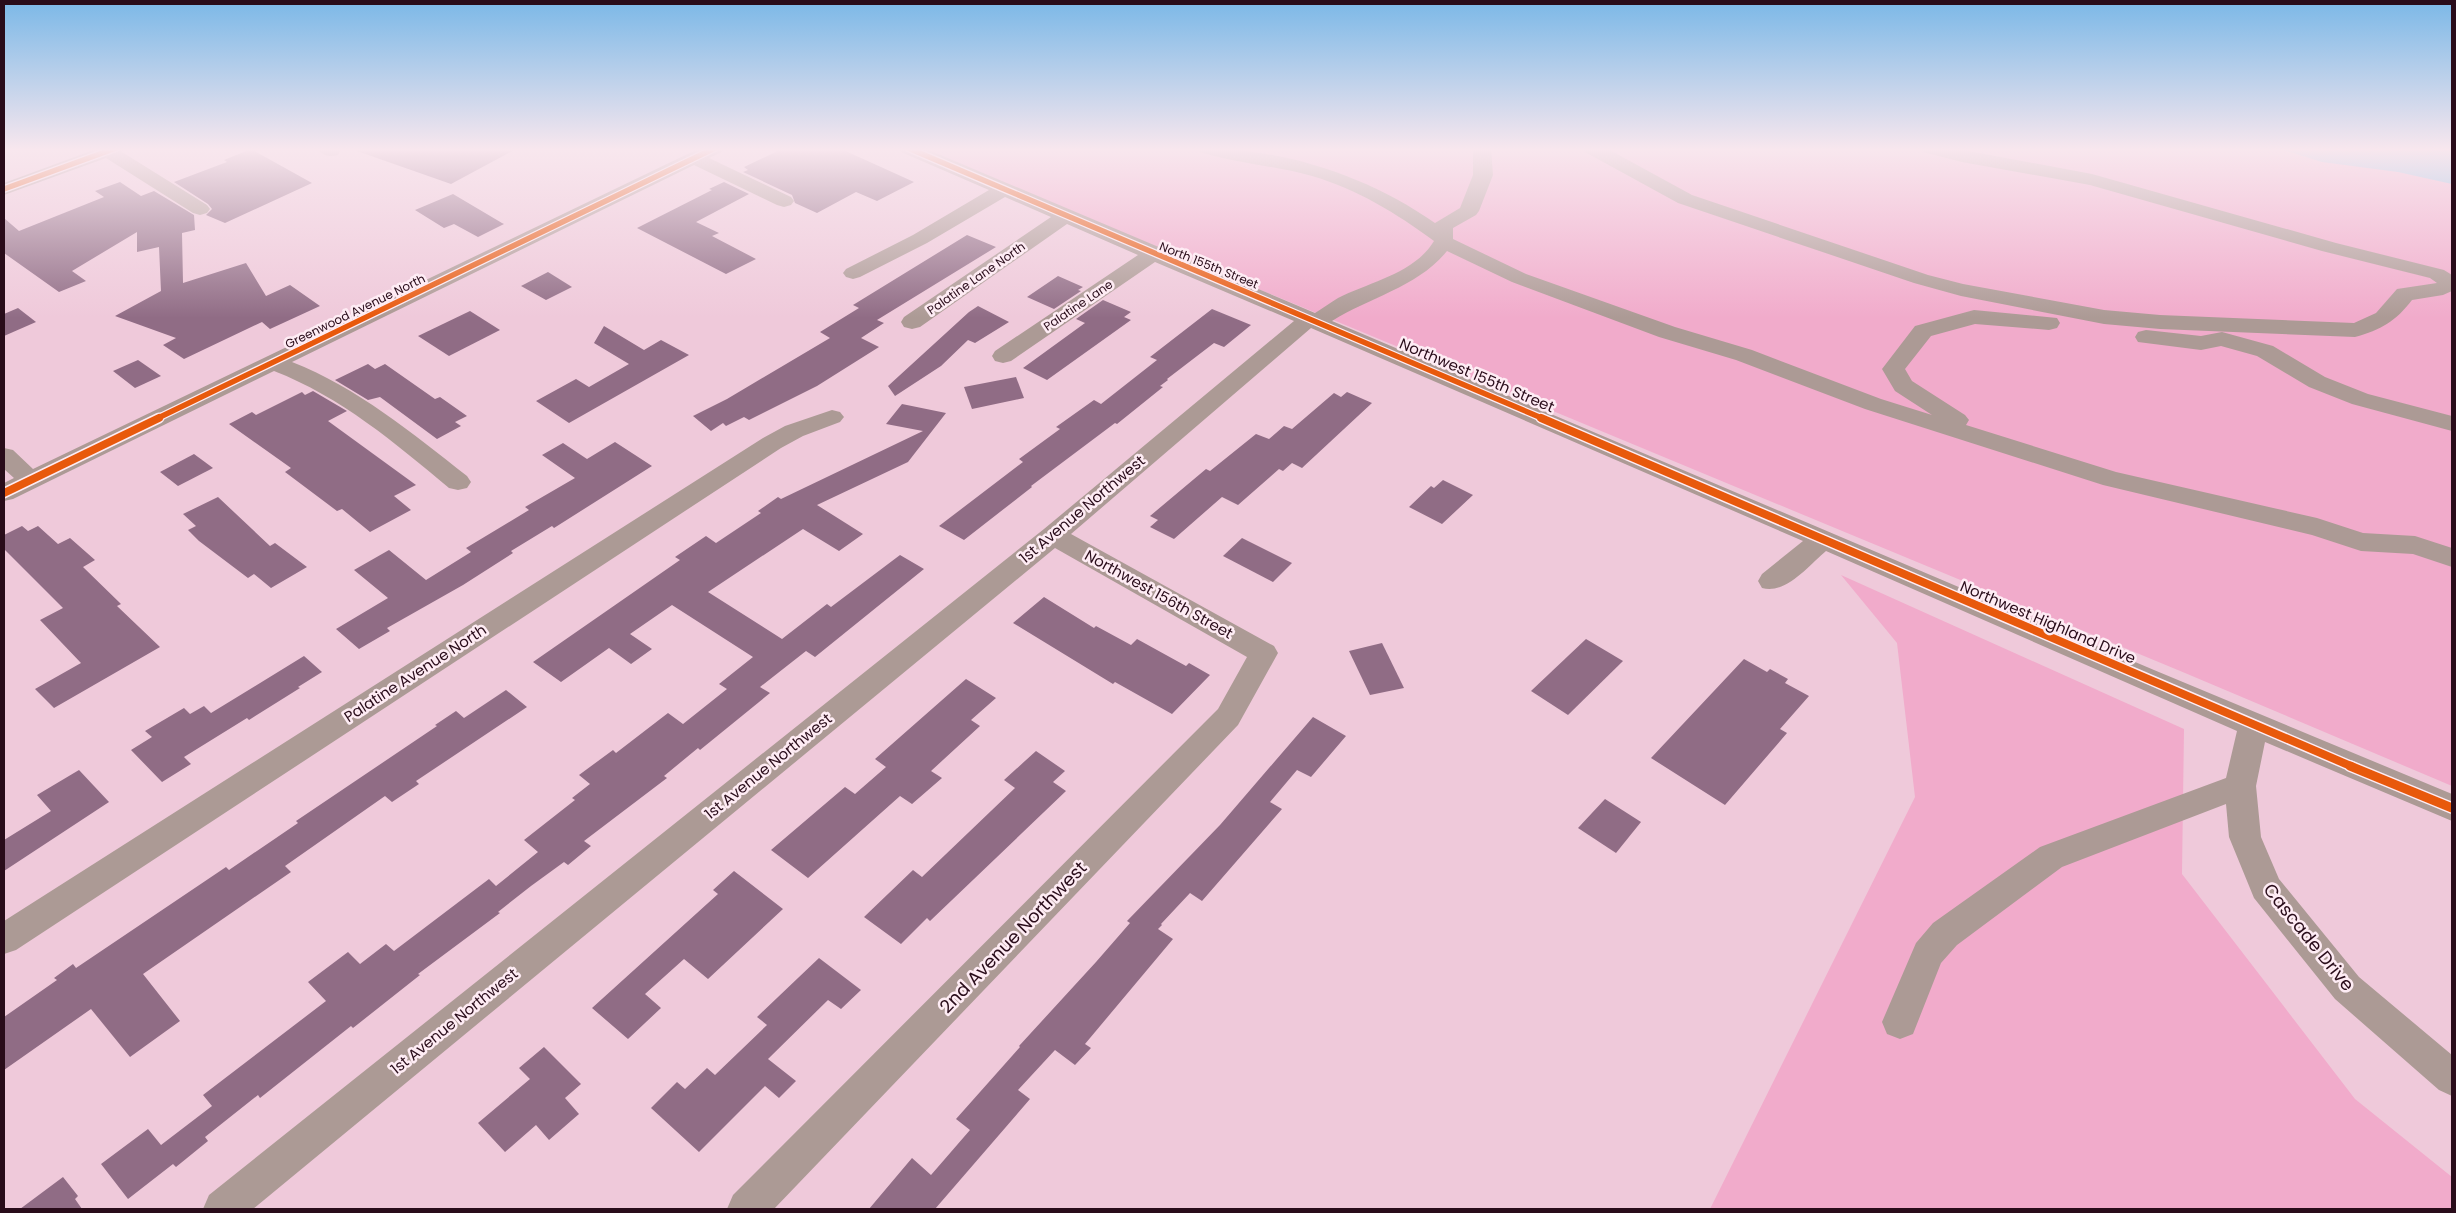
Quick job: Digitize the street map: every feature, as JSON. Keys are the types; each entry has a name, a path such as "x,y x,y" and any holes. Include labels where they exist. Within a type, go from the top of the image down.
{"street":[{"path":"192,205 200,210"},
{"name":"Greenwood Avenue North","path":"4,493 599,205"},
{"path":"853,273 920,239 979,205"},
{"name":"North 155th Street","path":"1038,205 1313,319"},
{"path":"1394,205 1406,211 1443,240 1519,278 1667,332 1744,355 1873,404 2112,479 2317,527 2361,542 2415,545 2452,558"},
{"name":"1st Avenue Northwest","path":"223,1209 1053,535 1313,319 1399,280 1429,260 1443,240 1444,225 1469,211 1471,205"},
{"path":"1701,205 1922,279 1961,290 2104,317 2160,322 2355,330 2379,323 2395,308 2405,294 2448,290 2448,282 2437,274 2182,205"},
{"name":"Palatine Lane North","path":"912,322 1065,216"},
{"name":"Palatine Lane","path":"1003,356 1153,254"},
{"path":"2416,269 2452,269"},
{"path":"2048,458 1966,425 1903,386 1893,369 1924,331 1974,317 2112,330 2163,340 2200,343 2222,339 2264,351 2317,382 2360,399 2452,424"},
{"name":"Northwest 155th Street","path":"1313,319 1634,457"},
{"path":"274,363 298,371 330,387 376,416 458,482"},
{"name":"Palatine Avenue North","path":"4,939 772,443 794,431 832,417"},
{"path":"4,456 31,480"},
{"name":"Northwest Highland Drive","path":"1634,457 2253,726 2452,808"},
{"name":"Northwest 156th Street","path":"1053,535 1264,653"},
{"path":"1772,581 1822,540"},
{"name":"2nd Avenue Northwest","path":"747,1209 1228,717 1264,653"},
{"name":"Cascade Drive","path":"2253,726 2240,786 2245,837 2266,888 2347,988 2452,1078"},
{"path":"1900,1022 1928,954 1945,934 2051,857 2240,786"}],"shaded area":[{"path":"1055,205 2452,205 2452,786 2185,673"},
{"path":"1841,575 2184,729 2182,874 2355,1099 2452,1177 2452,1209 1710,1209 1915,797 1897,643"}],"building":[{"path":"85,205 177,205 194,215 195,230 182,233 183,283 246,263 266,296 290,285 320,306 270,329 262,322 184,359 163,345 176,338 115,316 161,291 159,247 137,252 137,232 72,271 86,281 59,292 4,253 4,218 19,231"},
{"path":"208,205 265,205 225,223 206,215 212,209"},
{"path":"428,205 471,205 504,224 478,237 454,224 444,228 415,210"},
{"path":"683,205 729,205 696,222 719,233 712,236 756,259 726,274 637,228"},
{"path":"799,205 833,205 817,213"},
{"path":"967,235 996,247 877,320 884,323 861,338 879,347 817,386 749,420 744,417 726,426 723,423 711,431 693,416 727,399 830,338 820,332 859,308 853,305"},
{"path":"548,272 572,287 546,300 521,286"},
{"path":"1058,276 1083,287 1078,290 1081,291 1054,309 1027,297"},
{"path":"1103,300 1131,312 1124,317 1131,320 1047,380 1023,368 1085,323 1076,319"},
{"path":"978,306 1009,322 975,343 968,340 941,366 895,396 888,386"},
{"path":"18,308 36,322 4,336 4,314"},
{"path":"1212,309 1251,325 1224,347 1214,343 1167,379 1160,386 1163,387 1117,424 1115,423 1031,486 964,540 939,526 1023,462 1019,459 1060,429 1056,427 1094,400 1101,404 1157,360 1150,357"},
{"path":"470,311 500,330 449,356 418,336"},
{"path":"604,326 644,350 661,340 689,355 569,423 536,401 576,379 589,387 629,364 594,343"},
{"path":"138,360 161,376 135,388 113,371"},
{"path":"368,364 375,369 385,364 435,399 440,397 467,416 455,422 461,426 437,439 380,397 368,400 335,380"},
{"path":"1016,377 1024,398 972,409 964,387"},
{"path":"313,391 347,411 328,421 416,485 394,496 411,510 370,532 342,509 337,511 285,472 291,468 229,424 252,412 256,415 302,392 305,395"},
{"path":"1347,392 1372,403 1302,468 1292,463 1283,471 1279,469 1238,505 1222,497 1174,539 1150,527 1158,520 1150,516 1206,469 1210,471 1256,434 1269,439 1284,426 1292,429 1334,393 1341,397"},
{"path":"902,404 946,413 908,462 817,505 863,534 839,551 803,529 708,592 782,639 827,604 831,607 900,555 924,569 815,657 806,651 760,687 770,693 700,750 698,748 664,776 667,778 584,841 591,846 568,865 564,862 531,886 498,912 500,913 418,974 420,975 353,1028 351,1026 260,1098 258,1095 205,1137 208,1141 176,1167 173,1164 128,1199 101,1164 148,1129 161,1145 212,1106 203,1095 326,1001 308,982 348,952 360,964 386,944 394,951 489,879 496,886 538,852 524,840 575,800 572,798 590,784 579,775 613,750 616,753 668,713 683,724 727,689 719,684 753,657 672,605 630,634 652,649 631,664 609,648 561,682 533,662 680,560 675,557 706,536 716,543 761,513 758,511 778,497 781,499 923,431 886,424"},
{"path":"615,442 652,466 554,528 552,526 511,551 513,553 463,585 387,628 390,631 359,649 336,629 388,598 354,570 389,550 426,580 471,552 466,548 529,510 525,507 575,478 542,455 563,443 587,459"},
{"path":"194,454 213,468 178,486 160,472"},
{"path":"1443,480 1473,495 1442,524 1409,507 1431,486 1434,488"},
{"path":"218,497 270,546 275,543 307,567 271,588 254,574 248,578 199,541 188,530 196,526 183,514"},
{"path":"22,526 28,531 38,526 58,544 70,538 95,560 83,567 121,604 117,606 160,647 54,708 35,689 81,663 40,620 63,608 4,549 4,535"},
{"path":"1242,538 1292,563 1273,582 1223,556"},
{"path":"1044,597 1094,628 1096,626 1131,645 1137,639 1186,666 1189,663 1210,675 1172,714 1115,682 1113,684 1013,623"},
{"path":"1586,639 1623,661 1568,715 1531,691"},
{"path":"1382,643 1404,688 1370,695 1349,651"},
{"path":"304,656 322,672 249,720 247,718 184,757 191,764 162,782 131,750 152,737 145,731 184,708 190,714 204,706 211,713"},
{"path":"1744,659 1767,672 1770,669 1788,679 1785,683 1809,696 1780,729 1787,733 1725,805 1651,758"},
{"path":"966,679 996,698 971,720 980,726 931,771 942,778 912,804 900,796 808,878 771,850 845,787 855,794 886,767 875,759"},
{"path":"506,690 527,707 416,781 419,784 392,802 385,796 285,866 291,872 143,974 180,1021 130,1057 91,1009 4,1070 4,1017 57,980 54,978 73,964 76,968 226,867 229,870 298,823 296,821 437,726 435,725 456,711 464,718"},
{"path":"1313,717 1346,736 1311,777 1297,770 1270,802 1282,809 1202,901 1190,893 1161,924 1158,929 1173,939 1085,1044 1091,1048 1075,1065 1055,1050 1018,1090 1030,1099 935,1209 869,1209 912,1158 931,1175 970,1130 956,1119 1130,923 1127,921 1220,825"},
{"path":"1036,751 1065,771 1053,782 1066,791 930,921 927,918 901,944 864,917 913,870 922,877 1015,788 1004,780"},
{"path":"79,770 109,802 4,871 4,840 51,811 37,795"},
{"path":"1605,799 1641,822 1616,853 1578,828"},
{"path":"734,871 783,909 708,979 684,959 645,994 661,1008 628,1039 592,1008 718,894 713,890"},
{"path":"819,958 861,990 841,1009 828,1000 768,1059 796,1081 779,1098 765,1086 699,1152 651,1108 677,1082 685,1089 707,1068 715,1075 767,1025 757,1017"},
{"path":"544,1047 581,1084 565,1098 579,1114 549,1140 536,1125 505,1152 478,1123 530,1079 519,1068"},
{"path":"63,1177 78,1196 75,1199 82,1209 20,1209"}],"cycle path":[{"path":"4,493 598,205"},
{"path":"1039,205 1540,417 2143,678 2452,808"}]}
